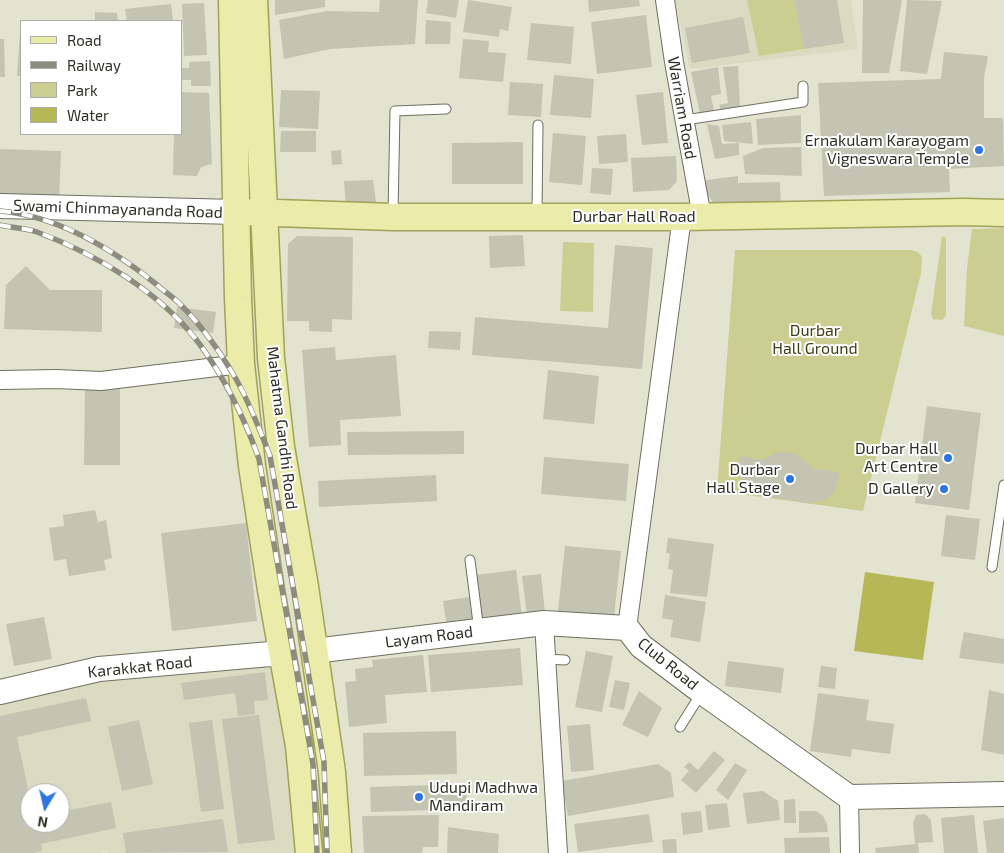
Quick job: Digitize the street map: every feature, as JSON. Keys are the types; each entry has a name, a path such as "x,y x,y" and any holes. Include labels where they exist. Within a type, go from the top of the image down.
{"main road":[{"name":"Mahatma Gandhi Road","path":"232,0 241,364 252,466 271,590 300,746 309,853"},
{"name":"Mahatma Gandhi Road","path":"254,0 271,358 280,437 305,587 332,772 338,853"},
{"name":"Durbar Hall Road","path":"236,212 393,217 692,217 964,212 1004,214"},
{"path":"282,653 314,651"}],"street":[{"name":"Warriam Road","path":"665,0 684,120 692,217"},
{"name":"Swami Chinmayananda Road","path":"0,206 236,212"},
{"name":"Club Road","path":"692,217 627,628 641,646 849,797"},
{"path":"0,380 56,379 101,381 241,364"},
{"path":"544,623 558,853"},
{"name":"Layam Road","path":"314,651 544,623 627,628"},
{"name":"Karakkat Road","path":"0,692 100,669 282,653"},
{"path":"850,853 849,797 1004,794"}],"lane":[{"path":"684,120 803,102 803,86"},
{"path":"393,217 395,111 446,109"},
{"path":"536,217 538,125"},
{"path":"992,567 1004,485"},
{"path":"470,560 479,631"},
{"path":"546,659 565,660"},
{"path":"680,727 702,692"}],"shaded area":[{"path":"675,0 851,0 858,49 690,69"},
{"path":"278,661 304,853 108,853 107,851 99,853 0,853 0,704 104,681"}],"green space":[{"path":"747,0 794,0 804,49 759,56"},
{"path":"1004,228 1004,336 964,326 967,268 972,229"},
{"path":"942,236 946,238 946,316 942,320 933,319 931,314"},
{"path":"563,242 594,243 593,312 560,311"},
{"name":"Durbar Hall Ground","path":"735,250 911,250 918,252 922,257 921,273 863,511 717,491"}],"water":[{"path":"865,572 934,582 923,660 854,651"}],"building":[{"path":"275,0 325,0 325,7 275,15"},
{"path":"380,0 418,0 415,44 330,49 284,59 279,20 327,11 379,12"},
{"path":"428,0 459,0 456,18 426,13"},
{"path":"468,0 512,7 508,31 500,29 499,37 463,32"},
{"path":"588,0 639,0 640,6 589,12"},
{"path":"794,0 837,0 844,43 804,49"},
{"path":"863,0 902,0 889,73 862,73"},
{"path":"907,0 942,1 927,74 900,71"},
{"path":"204,3 207,55 184,56 182,4"},
{"path":"171,4 173,20 127,20 125,9"},
{"path":"95,12 117,13 118,20 95,20"},
{"path":"646,15 652,67 597,74 591,22"},
{"path":"743,17 750,53 692,63 685,28"},
{"path":"426,20 451,22 450,44 425,44"},
{"path":"531,23 574,27 571,64 527,60"},
{"path":"20,33 20,76 17,76"},
{"path":"0,39 4,39 5,77 0,77"},
{"path":"463,39 489,41 488,52 506,53 503,82 459,78"},
{"path":"944,52 988,56 984,77 984,118 1003,118 1004,166 949,169 950,192 824,196 818,83 941,79"},
{"path":"210,61 211,86 191,86 191,80 182,80 182,68 189,68 189,62"},
{"path":"738,66 740,108 721,110 719,105 728,103 723,67"},
{"path":"718,67 721,94 711,96 714,111 700,114 691,72"},
{"path":"554,75 594,79 591,118 550,115"},
{"path":"510,82 543,84 541,117 508,115"},
{"path":"281,90 320,91 318,129 279,127"},
{"path":"182,92 209,93 212,164 201,167 197,176 173,175 174,135 182,135"},
{"path":"663,92 668,143 642,145 636,95"},
{"path":"801,115 801,143 758,145 756,119"},
{"path":"751,122 753,144 724,141 722,125"},
{"path":"707,124 719,126 722,144 739,143 739,155 715,159"},
{"path":"281,131 316,131 316,152 280,152"},
{"path":"553,133 586,136 582,185 549,182"},
{"path":"626,134 628,162 599,164 597,136"},
{"path":"523,142 523,184 452,184 452,143"},
{"path":"801,147 802,176 745,174 743,156 763,148"},
{"path":"0,149 61,151 59,200 0,198"},
{"path":"341,150 342,164 332,165 331,151"},
{"path":"676,156 677,181 669,190 633,192 631,158"},
{"path":"592,168 613,169 611,195 590,193"},
{"path":"738,176 738,183 780,182 781,210 719,212 699,181"},
{"path":"373,180 377,208 346,209 344,181"},
{"path":"523,235 525,266 490,268 489,236"},
{"path":"297,236 353,237 352,320 332,319 332,332 309,331 309,321 287,321 288,244"},
{"path":"615,245 653,248 642,369 472,355 475,317 608,328"},
{"path":"26,266 50,290 102,290 102,332 4,329 6,285"},
{"path":"177,307 216,312 213,333 174,328"},
{"path":"429,331 461,332 460,350 428,348"},
{"path":"335,347 336,360 396,355 401,416 340,420 341,445 309,447 302,350"},
{"path":"548,370 599,376 594,424 543,419"},
{"path":"85,386 120,387 120,465 84,465"},
{"name":"Durbar Hall Art Centre","path":"927,406 981,413 969,510 915,503"},
{"path":"464,431 464,454 348,455 347,432"},
{"name":"Durbar Hall Stage","path":"778,452 789,452 797,455 812,468 840,473 834,492 824,500 809,503 755,495 743,485 739,456 763,460"},
{"path":"544,457 629,464 626,501 541,494"},
{"path":"436,475 437,501 319,507 318,481"},
{"path":"95,510 98,522 106,520 112,558 104,560 106,570 69,576 66,559 54,561 49,528 64,526 63,515"},
{"path":"946,515 980,519 975,560 941,556"},
{"path":"246,523 257,621 172,631 161,533"},
{"path":"668,538 714,544 707,597 670,593 673,570 668,569 670,554 666,553"},
{"path":"565,546 621,551 614,617 558,611"},
{"path":"516,570 522,616 482,622 476,575"},
{"path":"541,574 545,613 527,615 522,576"},
{"path":"665,595 706,602 700,642 670,637 673,620 662,618"},
{"path":"469,597 473,622 447,626 443,601"},
{"path":"44,617 52,659 14,666 6,624"},
{"path":"964,632 1004,639 1004,664 959,658"},
{"path":"520,648 523,685 431,692 428,655"},
{"path":"586,651 613,656 602,712 575,707"},
{"path":"423,655 427,692 385,695 387,723 349,727 345,682 356,681 355,669 373,667 372,660"},
{"path":"728,661 784,668 781,693 725,686"},
{"path":"821,666 837,668 835,689 818,687"},
{"path":"265,672 268,700 254,701 255,714 238,716 235,693 184,700 181,683"},
{"path":"615,680 630,683 624,710 609,707"},
{"path":"989,690 1004,694 1004,755 981,750"},
{"path":"639,691 662,708 648,737 622,725"},
{"path":"818,693 869,700 866,720 894,724 890,754 852,749 851,757 810,751"},
{"path":"86,698 91,721 17,737 27,783 20,783 20,833 70,833 70,810 111,802 116,828 41,844 42,851 34,853 0,853 0,716"},
{"path":"259,715 275,840 238,844 222,719"},
{"path":"139,720 153,784 122,791 108,727"},
{"path":"212,720 224,809 201,812 189,723"},
{"path":"590,724 594,770 571,772 567,726"},
{"path":"456,731 457,774 364,776 363,733"},
{"path":"714,751 725,760 696,793 681,780 689,771 684,767 689,762 698,770"},
{"path":"735,763 747,770 728,800 716,790"},
{"path":"658,764 671,773 674,797 568,816 562,781"},
{"path":"466,784 467,809 371,812 370,787"},
{"path":"763,791 778,801 780,820 747,824 743,793"},
{"path":"795,799 796,823 784,823 784,800"},
{"path":"727,803 730,827 708,830 705,805"},
{"path":"701,811 703,832 683,835 681,813"},
{"path":"799,811 816,811 823,816 828,832 799,833"},
{"path":"649,814 653,842 578,852 574,824"},
{"path":"925,814 931,820 933,842 918,843 919,853 876,853 875,848 915,844 913,823 916,815"},
{"path":"439,815 438,847 423,847 422,853 364,853 362,816"},
{"path":"974,815 978,853 944,853 941,818"},
{"path":"1004,818 1004,853 987,853 983,821"},
{"path":"223,819 228,852 126,853 123,833"},
{"path":"448,827 499,834 498,853 447,853"},
{"path":"829,837 830,853 785,853 784,838"},
{"path":"676,839 677,853 663,853 662,840"}],"railway":[{"path":"0,211 43,219 63,227 102,246 139,271 176,300 195,320 217,349 241,388 270,456 324,762 327,853"},
{"path":"0,225 33,231 82,251 125,276 146,291 183,324 198,342 233,398 259,459 313,764 317,853"}],"place":[{"name":"Ernakulam Karayogam Vigneswara Temple","path":"979,150"},
{"name":"Durbar Hall Art Centre","path":"948,458"},
{"name":"Durbar Hall Stage","path":"790,479"},
{"name":"D Gallery","path":"944,489"},
{"name":"Udupi Madhwa Mandiram","path":"419,797"}]}
